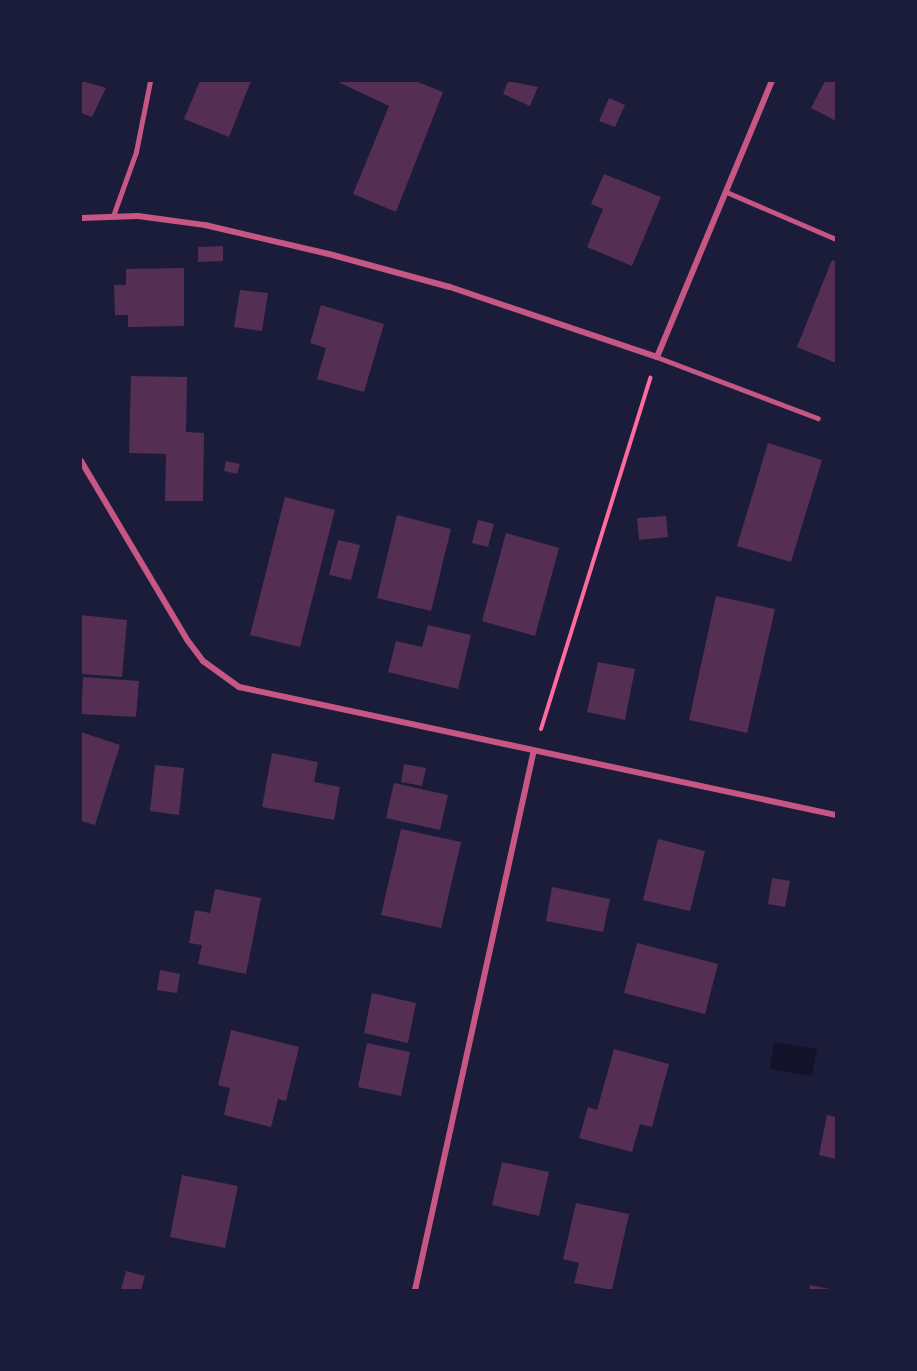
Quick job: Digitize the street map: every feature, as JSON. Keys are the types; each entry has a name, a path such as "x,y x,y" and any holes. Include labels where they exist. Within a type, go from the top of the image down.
{"street":[{"path":"81,218 113,216 205,225 329,254 450,287 657,357 729,193 772,81"},
{"path":"81,461 188,641 218,675 274,696 533,754 836,815"},
{"path":"415,1290 533,754"}],"lane":[{"path":"113,216 136,152 150,81"},
{"path":"729,193 836,239"},
{"path":"657,357 819,418"}],"path":[{"path":"533,754 657,357"}],"shaded area":[{"path":"774,1042 817,1049 812,1076 770,1069"}],"building":[{"path":"82,81 106,88 92,117 81,113"},
{"path":"200,81 251,81 229,137 184,119"},
{"path":"336,81 415,81 443,92 396,212 353,194 389,106"},
{"path":"508,81 538,87 530,106 503,94"},
{"path":"825,81 836,81 836,121 811,108"},
{"path":"609,98 625,105 615,127 599,121"},
{"path":"604,174 661,197 632,266 587,247 603,209 591,204"},
{"path":"223,246 223,261 198,262 198,247"},
{"path":"832,260 836,262 836,363 797,347"},
{"path":"184,268 184,326 128,327 128,315 115,315 114,285 126,285 126,269"},
{"path":"240,290 268,293 262,331 234,327"},
{"path":"321,305 384,324 364,392 317,379 326,348 310,343"},
{"path":"131,376 187,377 186,432 204,433 203,501 165,501 166,454 129,453"},
{"path":"768,443 822,460 791,562 737,546"},
{"path":"226,461 240,464 237,474 224,471"},
{"path":"285,497 335,510 300,647 250,635"},
{"path":"397,515 451,529 431,611 377,598"},
{"path":"666,516 668,537 639,540 637,518"},
{"path":"478,520 494,524 488,547 472,543"},
{"path":"506,533 559,548 535,636 482,621"},
{"path":"338,540 360,545 351,580 329,575"},
{"path":"716,596 775,609 747,733 689,720"},
{"path":"81,615 127,620 122,677 81,674"},
{"path":"428,625 471,635 458,689 388,672 396,641 422,647"},
{"path":"598,662 635,669 625,720 587,712"},
{"path":"83,677 139,681 136,717 81,714"},
{"path":"81,732 120,745 95,825 81,821"},
{"path":"272,753 318,762 314,782 340,787 334,820 262,807"},
{"path":"404,764 426,768 422,786 401,782"},
{"path":"155,765 184,768 179,815 150,811"},
{"path":"394,783 448,795 440,830 386,818"},
{"path":"401,829 461,842 441,928 381,915"},
{"path":"658,839 705,851 690,911 643,900"},
{"path":"772,878 790,881 785,907 768,904"},
{"path":"552,887 610,899 603,932 546,921"},
{"path":"215,889 261,898 246,974 198,964 202,945 189,943 195,910 210,913"},
{"path":"637,943 718,964 705,1014 624,993"},
{"path":"160,970 180,974 177,993 157,990"},
{"path":"372,993 416,1003 408,1043 364,1033"},
{"path":"231,1030 299,1047 286,1101 278,1099 271,1127 224,1115 230,1088 218,1085"},
{"path":"367,1043 410,1052 401,1096 358,1087"},
{"path":"614,1049 669,1064 652,1127 640,1124 632,1152 579,1138 588,1107 597,1110"},
{"path":"827,1115 836,1117 836,1159 819,1155"},
{"path":"502,1162 549,1172 539,1216 492,1205"},
{"path":"182,1175 238,1186 225,1248 170,1237"},
{"path":"576,1203 629,1214 612,1290 574,1283 579,1263 563,1259"},
{"path":"126,1271 145,1276 141,1290 121,1289"},
{"path":"810,1285 830,1289 809,1290"}]}
